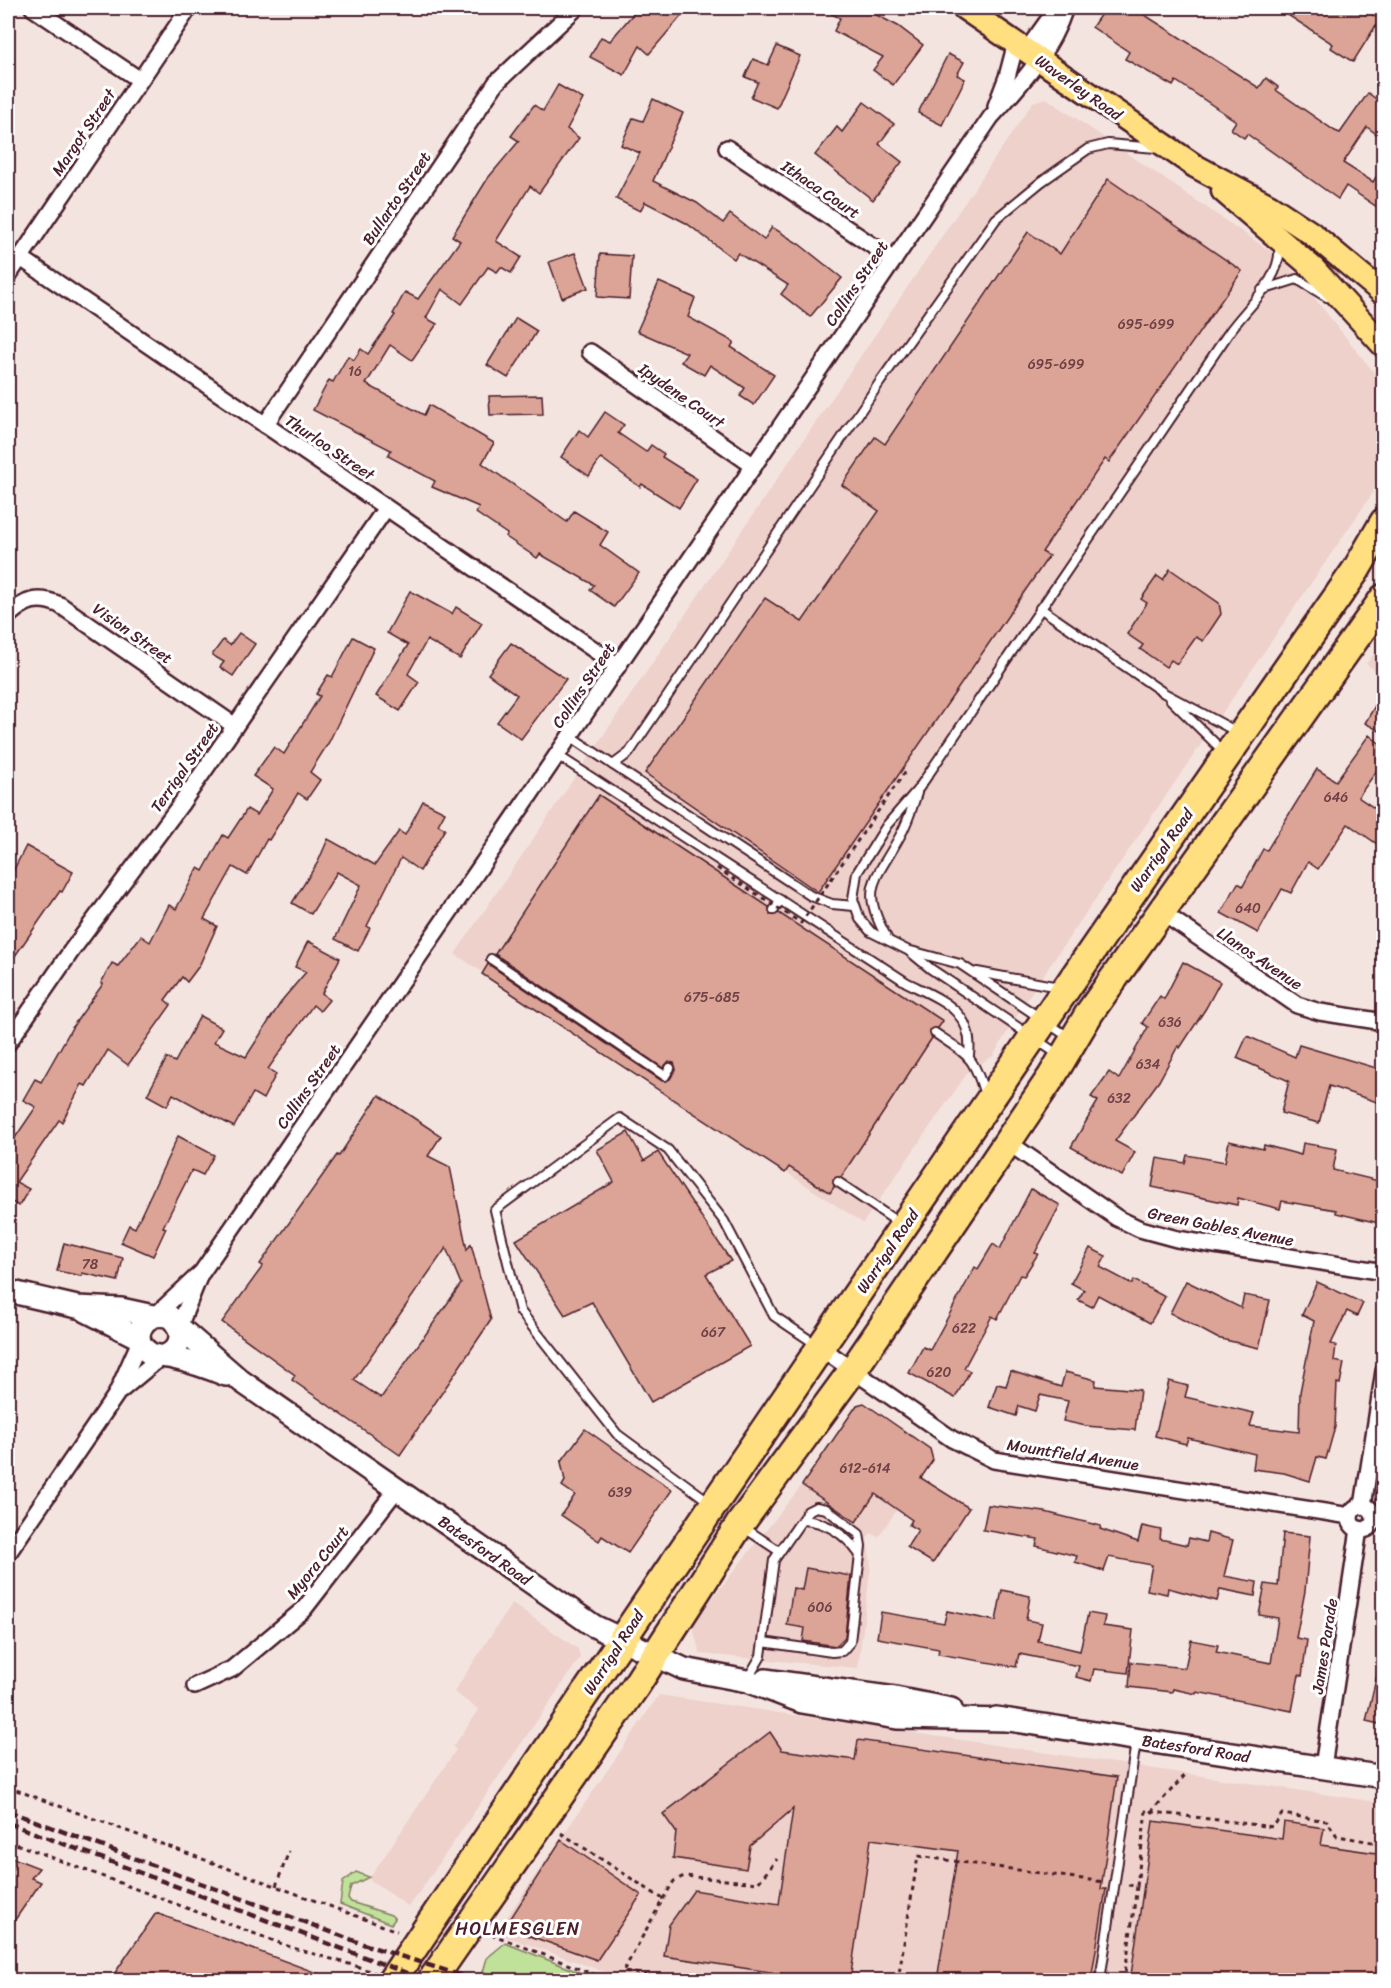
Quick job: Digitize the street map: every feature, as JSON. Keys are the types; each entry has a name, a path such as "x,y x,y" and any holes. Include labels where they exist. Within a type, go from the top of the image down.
{"highway":[{"name":"Warrigal Road","path":"393,1980 621,1640 1065,988 1356,570 1383,522"},
{"path":"432,1980 655,1656 740,1524 853,1370 1160,911 1383,598"}],"main road":[{"name":"Waverley Road","path":"964,8 1195,166 1313,268 1379,340"},
{"name":"Waverley Road","path":"1195,166 1270,206 1311,233 1383,294"},
{"path":"1359,272 1383,287"}],"street":[{"path":"33,8 140,80"},
{"name":"Margot Street","path":"8,276 189,8"},
{"name":"Bullarto Street","path":"265,425 496,83 576,8"},
{"path":"1027,51 1058,29 1064,8"},
{"name":"Collins Street","path":"179,1328 202,1272 991,117 1023,82 1027,51"},
{"name":"Collins Street","path":"991,117 1007,77 1027,51"},
{"name":"Ithaca Court","path":"727,148 894,260"},
{"name":"Thurloo Street","path":"21,258 618,666"},
{"name":"Ipydene Court","path":"590,352 754,466"},
{"name":"Terrigal Street","path":"8,1043 235,726 386,508"},
{"name":"Vision Street","path":"8,616 31,599 50,600 235,726"},
{"name":"Llanos Avenue","path":"1160,911 1297,1005 1320,1012 1383,1022"},
{"name":"Green Gables Avenue","path":"1006,1141 1117,1218 1140,1229 1177,1239 1383,1272"},
{"name":"Collins Street","path":"155,1315 202,1272"},
{"path":"8,1291 77,1307 117,1308 170,1317 179,1328 181,1335 176,1348 116,1395"},
{"path":"77,1307 140,1339 146,1351 163,1356"},
{"path":"8,1553 116,1395 140,1339 142,1325 155,1315"},
{"name":"Batesford Road","path":"179,1328 241,1381 594,1626 655,1656 692,1671 747,1681 770,1680 895,1698 1008,1720 1383,1777"},
{"name":"Mountfield Avenue","path":"821,1348 951,1439 994,1460 1350,1516"},
{"name":"Batesford Road","path":"163,1356 200,1364 241,1381"},
{"path":"1363,1506 1383,1371"},
{"name":"Myora Court","path":"195,1686 232,1669 304,1609 397,1489"},
{"path":"1363,1506 1372,1512 1378,1521 1359,1529 1351,1523 1350,1516 1356,1507 1363,1506"},
{"name":"James Parade","path":"1323,1767 1359,1529"}],"lane":[{"path":"613,765 629,753 880,382 996,219 1041,182 1094,147 1114,144 1169,148"},
{"path":"1068,1049 1038,1028 931,969 909,951 866,928 854,906 856,873 887,825 919,788 1241,315 1262,290 1278,263 1278,237"},
{"path":"1262,290 1292,279 1307,283 1379,340"},
{"path":"1040,608 1164,693 1227,728 1234,745"},
{"path":"1164,693 1214,739 1234,745"},
{"path":"570,736 811,896 832,904 854,906"},
{"path":"557,755 956,1011 968,1028 969,1055"},
{"path":"887,938 873,908 872,886 876,874 908,821 919,788"},
{"path":"774,910 780,900"},
{"path":"909,951 950,960 970,970 1038,1028 1068,1049"},
{"path":"491,959 665,1076 670,1068"},
{"path":"970,970 1065,988"},
{"path":"935,1033 969,1055 978,1070 988,1103"},
{"path":"714,1506 617,1434 520,1311 495,1210 620,1118 668,1150 724,1221 774,1316 821,1348"},
{"path":"838,1182 904,1227"},
{"path":"747,1681 761,1656 774,1560 812,1508 826,1509 859,1534 860,1555 850,1642 843,1651 832,1652 763,1642"},
{"path":"802,1520 822,1522 853,1545 860,1555"},
{"path":"740,1524 779,1551"},
{"path":"1100,1980 1136,1738"}],"path":[{"path":"717,868 801,923 905,772"},
{"path":"1151,1812 1186,1774"},
{"path":"8,1786 398,1932 407,1919 431,1925"},
{"path":"561,1833 663,1899"},
{"path":"8,1841 293,1948 356,1966 393,1980"},
{"path":"276,1886 289,1851"},
{"path":"695,1980 623,1972 674,1881 684,1875 758,1883 777,1859"},
{"path":"1124,1980 1137,1886"},
{"path":"491,1934 608,1980"}],"shaded area":[{"path":"1046,98 1285,261 1383,384 1383,458 1372,494 1029,996 993,1056 968,1072 863,1223 455,954 1033,102"},
{"path":"1383,643 1383,676 1366,664"},
{"path":"840,1429 917,1481 878,1537 871,1533 867,1539 871,1564 858,1668 700,1654 692,1624 802,1485"},
{"path":"512,1603 578,1649 580,1658 409,1907 369,1879 456,1750 453,1747 479,1710 454,1692"},
{"path":"659,1695 1383,1803 1383,1980 647,1980 619,1977 496,1933"},
{"path":"483,1972 522,1980 479,1980"}],"green space":[{"path":"356,1872 369,1877 351,1886 348,1898 351,1902 391,1915 395,1919 391,1924 340,1904 343,1882"},
{"path":"505,1943 599,1980 522,1980 483,1972 487,1958"}],"building":[{"path":"638,8 675,8 683,14 649,54 640,46 624,75 590,57 601,37 610,41"},
{"path":"820,8 863,8 898,26 923,45 893,85 873,70 883,57 834,31 840,18"},
{"path":"1105,8 1134,8 1259,88 1266,78 1278,87 1276,90 1340,133 1368,93 1383,104 1383,139 1367,127 1343,163 1373,182 1383,166 1383,211 1346,186 1338,199 1247,134 1244,138 1231,129 1236,121 1176,81 1173,86 1125,59 1129,52 1092,27"},
{"path":"1277,8 1361,8 1380,19 1353,62 1331,48 1333,44"},
{"path":"777,46 800,56 777,108 751,97 758,82 745,77 753,59 768,65"},
{"path":"948,54 964,62 957,75 965,79 942,125 918,113"},
{"path":"558,85 583,99 567,129 579,138 539,193 530,186 496,241 521,257 511,273 501,267 497,272 488,267 462,304 442,289 426,318 437,324 412,360 390,345 366,384 424,415 429,405 494,443 482,463 567,522 574,511 608,532 600,545 639,573 614,607 590,590 594,585 540,554 537,558 506,537 507,534 476,513 479,507 432,487 435,481 388,456 391,450 313,410 329,380 333,382 348,356 354,360 361,349 368,354 395,315 393,314 405,292 418,299 460,241 452,236 488,178 519,141 511,136 534,105 543,111"},
{"path":"653,99 683,113 653,181 697,203 723,223 730,214 764,240 772,227 799,244 842,278 810,317 781,294 788,285 738,253 734,259 686,223 645,202 640,211 616,199 640,153 621,145 633,118 643,121"},
{"path":"864,102 894,124 879,144 902,162 873,200 815,155 837,127 842,132"},
{"path":"1108,179 1242,271 1109,462 1105,459 1042,552 1049,556 818,892 645,773 765,598 802,622 879,511 842,485 875,437 885,444 1028,232 1060,254"},
{"path":"575,253 588,288 562,298 549,262"},
{"path":"600,254 632,256 629,299 597,297"},
{"path":"659,282 695,298 688,317 734,342 731,347 774,375 754,405 740,396 745,388 710,365 704,375 681,362 687,353 637,331"},
{"path":"516,318 537,331 508,378 487,365"},
{"path":"542,395 543,414 490,415 489,396"},
{"path":"605,412 624,425 618,433 646,452 651,445 664,454 662,457 697,479 679,508 642,484 640,487 601,458 589,476 561,457 579,430 588,437"},
{"path":"1170,569 1219,603 1221,614 1203,641 1196,637 1177,664 1171,660 1166,667 1140,649 1143,645 1127,634 1147,603 1141,599 1157,576 1163,580"},
{"path":"410,591 452,614 456,607 482,623 460,659 427,640 408,674 419,682 400,711 376,696 408,645 387,633"},
{"path":"239,633 255,644 233,676 220,667 224,662 212,655 223,640 230,645"},
{"path":"353,637 374,648 329,742 310,772 320,780 307,799 298,793 269,840 267,839 247,875 233,867 204,919 217,926 199,966 187,982 182,977 165,1000 171,1005 128,1065 108,1050 86,1086 82,1084 62,1122 59,1120 16,1182 29,1189 19,1206 8,1200 8,1148 36,1107 23,1100 35,1079 41,1082 73,1026 103,984 101,983 112,963 118,966 141,936 150,942 169,905 176,909 198,868 203,871 223,835 228,838 247,809 257,815 273,789 253,776 274,747 284,754 320,696 316,694 328,675 332,677"},
{"path":"511,643 566,679 521,739 497,722 517,695 488,674"},
{"path":"1383,692 1383,733 1365,723"},
{"path":"1369,735 1383,746 1383,762 1358,797 1383,814 1383,848 1348,824 1318,869 1308,862 1291,893 1282,889 1258,933 1221,913 1238,883 1243,886 1263,849 1267,850 1317,769 1336,781"},
{"path":"599,795 769,907 770,915 779,913 943,1021 938,1028 930,1030 932,1038 841,1177 833,1179 834,1187 830,1193 789,1167 785,1173 482,974 488,964 662,1081 670,1079 676,1069 674,1063 668,1062 663,1068 495,954"},
{"path":"423,801 445,812 438,825 445,829 420,871 401,858 367,926 370,928 358,951 335,939 361,885 337,872 311,914 292,903 318,862 328,839 375,865 399,831 405,835"},
{"path":"26,846 73,872 62,892 60,891 8,966 8,881"},
{"path":"308,941 340,958 322,993 329,1000 320,1011 313,1005 268,1069 276,1074 263,1099 253,1093 234,1127 173,1094 167,1106 147,1095 167,1058 175,1062 200,1016 222,1028 214,1042 246,1057 283,999 306,972 295,967"},
{"path":"1183,962 1220,982 1180,1048 1178,1046 1159,1081 1115,1141 1135,1152 1122,1176 1071,1147 1098,1101 1091,1097 1109,1072 1119,1079 1148,1027 1142,1023 1160,996 1164,999"},
{"path":"1247,1036 1295,1057 1299,1045 1383,1070 1383,1104 1329,1086 1319,1123 1281,1113 1289,1081 1237,1058"},
{"path":"379,1095 441,1136 428,1156 450,1167 467,1250 471,1244 491,1320 400,1455 292,1380 295,1375 222,1322 263,1266 260,1264 337,1155 339,1156","holes":["446,1248 461,1284 381,1398 354,1380"]},
{"path":"628,1132 644,1161 658,1152 731,1261 706,1274 750,1346 651,1402 592,1302 565,1315 516,1240 614,1182 597,1150"},
{"path":"178,1136 214,1155 203,1175 192,1170 163,1227 166,1228 153,1256 121,1242 129,1225 135,1228"},
{"path":"1229,1141 1263,1149 1264,1145 1301,1155 1303,1143 1337,1149 1333,1170 1383,1182 1383,1224 1336,1213 1336,1210 1282,1201 1280,1209 1238,1198 1237,1205 1152,1187 1157,1158 1185,1163 1187,1155 1225,1162"},
{"path":"1031,1189 1060,1205 1035,1253 1038,1254 1024,1276 1020,1275 997,1319 992,1316 964,1368 970,1371 955,1398 909,1373 923,1347 930,1350 975,1267 978,1269 993,1244 1000,1249"},
{"path":"64,1243 123,1258 118,1281 82,1273 82,1276 57,1271"},
{"path":"1090,1248 1106,1256 1100,1267 1132,1284 1134,1280 1165,1297 1150,1323 1098,1295 1092,1307 1078,1300 1084,1290 1071,1283"},
{"path":"1186,1281 1241,1308 1244,1295 1270,1300 1259,1348 1217,1338 1170,1313"},
{"path":"1317,1282 1363,1303 1357,1316 1347,1311 1331,1344 1336,1345 1334,1361 1344,1363 1340,1384 1337,1383 1335,1427 1326,1459 1317,1457 1310,1481 1284,1473 1253,1469 1255,1454 1188,1438 1186,1444 1155,1436 1169,1381 1188,1386 1185,1397 1254,1413 1250,1426 1299,1432 1300,1392 1314,1321 1302,1315"},
{"path":"1011,1371 1061,1387 1065,1372 1096,1380 1095,1386 1140,1390 1135,1430 1086,1426 1063,1421 1068,1401 1040,1395 1035,1411 1019,1406 1016,1416 989,1407 997,1384 1006,1386"},
{"path":"864,1403 930,1449 933,1460 921,1478 969,1508 933,1563 907,1547 918,1530 909,1525 912,1520 875,1494 856,1522 802,1485 857,1405"},
{"path":"585,1429 672,1490 628,1553 602,1536 599,1541 561,1515 575,1495 562,1486 565,1481 561,1462"},
{"path":"988,1505 1045,1512 1101,1526 1100,1529 1138,1542 1142,1526 1161,1530 1160,1539 1187,1545 1189,1538 1206,1542 1208,1533 1233,1540 1224,1576 1257,1582 1255,1596 1220,1589 1217,1601 1168,1588 1167,1594 1147,1590 1152,1565 1109,1557 1104,1571 1075,1562 1077,1556 1036,1546 1038,1539 983,1530"},
{"path":"1283,1533 1310,1536 1305,1591 1296,1638 1307,1640 1302,1676 1299,1675 1292,1711 1197,1692 1196,1694 1173,1689 1172,1692 1129,1687 1131,1662 1185,1668 1191,1640 1218,1645 1216,1652 1271,1663 1278,1618 1259,1615 1265,1584 1278,1586"},
{"path":"806,1568 851,1576 845,1637 836,1646 803,1641 805,1628 787,1625 793,1588 802,1590"},
{"path":"1002,1590 1030,1596 1026,1620 1042,1623 1038,1641 1080,1651 1088,1613 1105,1616 1103,1626 1133,1630 1128,1673 1094,1669 1091,1681 1076,1677 1079,1666 1019,1654 1016,1667 938,1654 939,1649 877,1638 881,1612 944,1623 947,1611 996,1621"},
{"path":"1378,1671 1383,1672 1383,1725 1366,1721"},
{"path":"770,1732 782,1750 855,1760 858,1740 1117,1777 1101,1889 1106,1889 1091,1980 937,1980 958,1851 871,1839 850,1980 823,1980 664,1956 669,1925 694,1890 779,1904 793,1809 750,1846 746,1869 673,1858 676,1832 663,1814"},
{"path":"1153,1821 1282,1839 1284,1822 1324,1828 1321,1845 1383,1854 1383,1980 1168,1980 1131,1975"},
{"path":"561,1840 641,1895 597,1960 505,1927"},
{"path":"8,1856 39,1868 31,1878 41,1882 8,1930"},
{"path":"156,1913 333,1979 110,1980"}],"railway":[{"path":"8,1811 363,1944 475,1980"},
{"path":"8,1823 425,1980"}],"district":[{"name":"HOLMESGLEN","path":"518,1929"}]}
